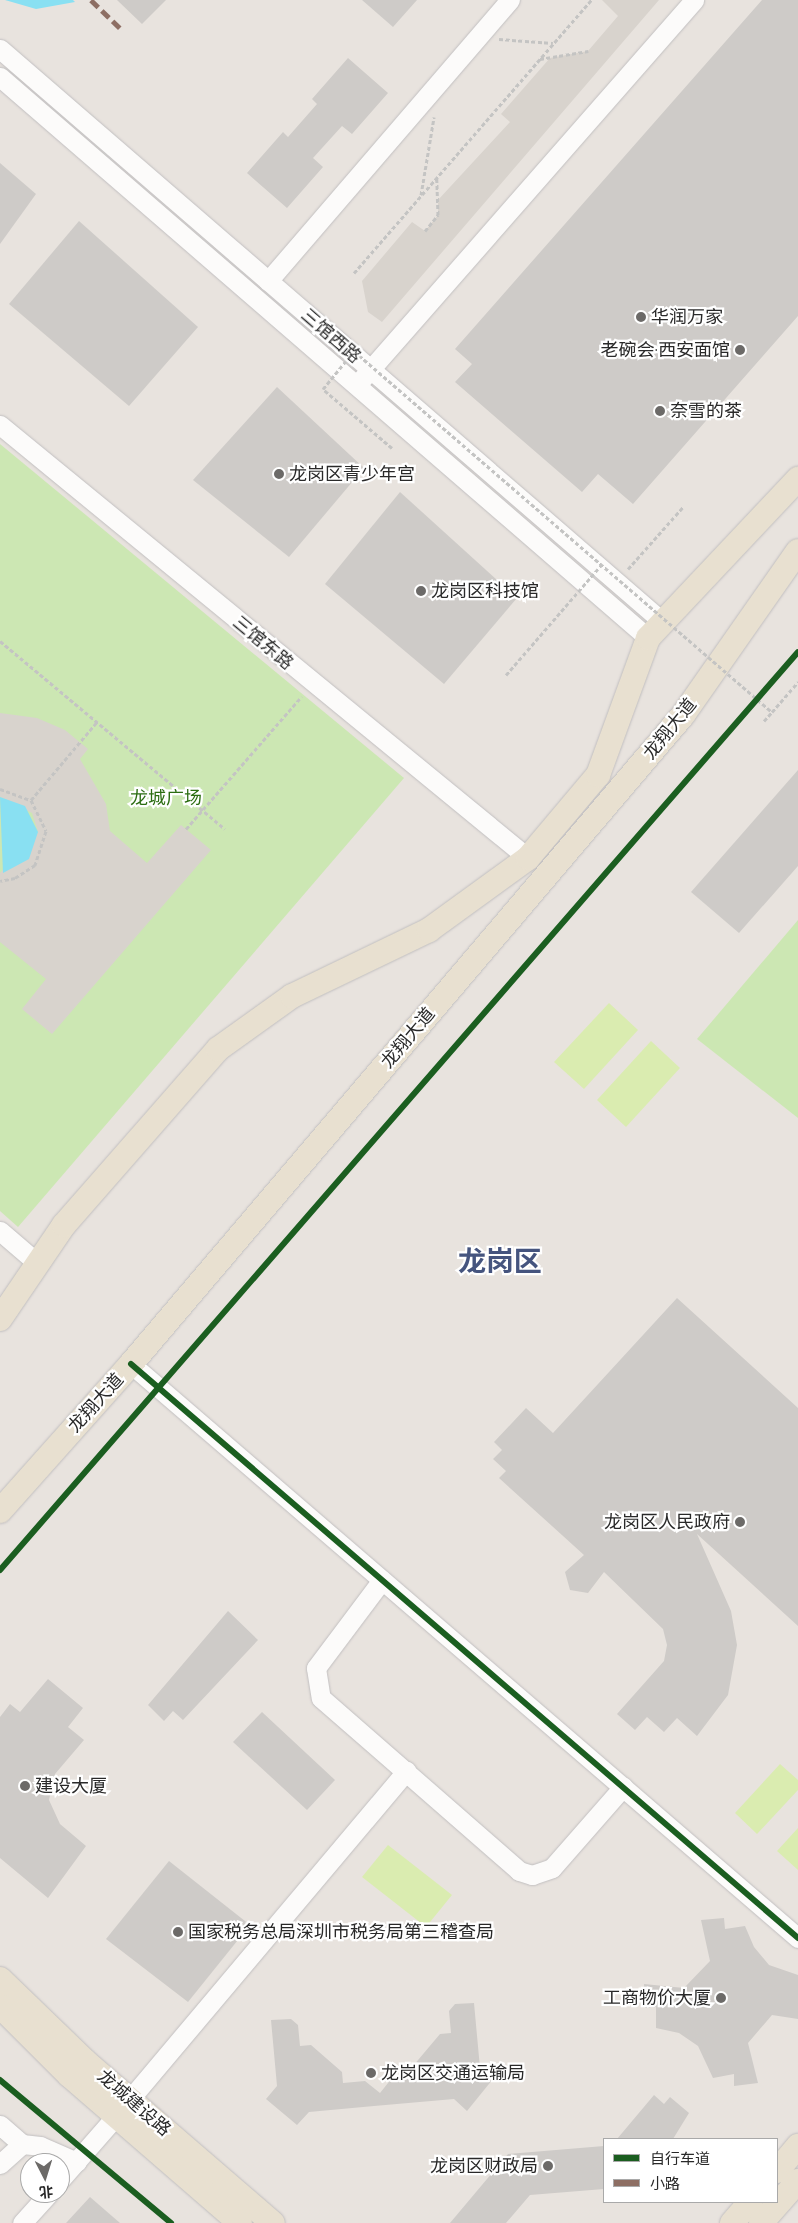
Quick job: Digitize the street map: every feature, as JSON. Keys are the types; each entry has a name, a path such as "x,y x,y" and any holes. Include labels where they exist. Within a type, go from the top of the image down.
{"main road":[{"path":"0,1318 36,1262 218,1049 292,996 442,922 528,858 598,775 655,630 798,479"},
{"name":"龙翔大道","path":"0,1511 131,1364 684,714 798,551"},
{"name":"龙城建设路","path":"0,1979 123,2108 240,2223"},
{"name":"龙城建设路","path":"0,2006 123,2108 273,2223"},
{"path":"778,2170 798,2146"},
{"path":"763,2223 798,2181"},
{"path":"732,2223 749,2203"}],"street":[{"path":"268,281 510,0"},
{"path":"356,386 694,0"},
{"name":"三馆西路","path":"0,49 370,370 655,630"},
{"name":"三馆西路","path":"0,77 356,386 655,630"},
{"name":"三馆东路","path":"0,424 312,684 528,858"},
{"path":"0,1232 36,1262"},
{"path":"131,1364 798,1938"},
{"path":"382,1580 323,1656 316,1679 327,1704 519,1871 532,1875 552,1868 623,1787"},
{"path":"70,2169 406,1771"},
{"path":"0,2125 22,2144 40,2146 76,2162"},
{"path":"0,2164 22,2144"},
{"path":"22,2223 40,2203"}],"path":[{"path":"354,273 591,0"},
{"path":"487,38 554,43"},
{"path":"538,59 588,51"},
{"path":"421,195 435,112"},
{"path":"425,231 438,215 437,177"},
{"path":"392,448 323,389 354,351 772,712"},
{"path":"619,579 684,506"},
{"path":"506,675 602,564"},
{"path":"0,641 225,829"},
{"path":"764,721 798,682"},
{"path":"186,829 312,684"},
{"path":"752,705 765,690"},
{"path":"31,800 96,723"},
{"path":"0,789 31,800 45,825 42,855 26,873 0,881"}],"green space":[{"name":"龙城广场","path":"0,444 404,778 18,1227 0,1211"},
{"path":"798,920 798,1118 697,1039"},
{"path":"609,1003 638,1030 584,1089 554,1062"},
{"path":"651,1041 680,1068 626,1127 597,1100"},
{"path":"780,1764 798,1780 798,1790 757,1834 735,1813"},
{"path":"798,1828 798,1870 777,1851"},
{"path":"388,1845 452,1895 426,1927 362,1877"}],"shaded area":[{"path":"602,0 659,0 382,322 368,312 362,281 412,222 425,231 438,215 438,200 510,122 501,114 550,58 588,51 618,16"},
{"path":"0,713 37,718 65,730 88,749 80,759 106,804 110,831 147,863 181,825 211,850 52,1034 22,1009 46,979 0,942 0,873 38,832 32,813 0,797"}],"water":[{"path":"5,0 73,0 75,2 36,9"},
{"path":"0,797 25,806 38,832 29,859 3,873"}],"building":[{"path":"117,0 166,0 142,24"},
{"path":"362,0 417,0 393,27"},
{"path":"762,0 798,0 798,316 633,504 598,474 582,492 455,382 472,364 455,349"},
{"path":"348,58 388,93 352,134 342,126 313,158 323,167 287,208 247,173 283,132 288,137 317,104 312,99"},
{"path":"0,163 36,194 0,244"},
{"path":"79,221 198,327 129,406 9,304"},
{"name":"龙岗区青少年宫","path":"277,387 364,468 289,557 193,480"},
{"name":"龙岗区科技馆","path":"400,492 517,598 444,684 325,584"},
{"path":"798,770 798,866 739,933 691,892"},
{"path":"677,1298 798,1408 798,1626 697,1534 731,1611 737,1645 728,1695 697,1736 677,1718 664,1732 647,1717 635,1730 617,1714 664,1661 667,1645 663,1629 604,1572 588,1593 570,1590 565,1572 584,1555 499,1478 506,1471 493,1459 502,1450 494,1442 526,1408 553,1433"},
{"path":"228,1611 258,1640 183,1720 173,1711 164,1721 148,1705"},
{"name":"建设大厦","path":"48,1679 83,1708 68,1727 84,1740 55,1774 49,1800 60,1824 86,1846 48,1898 0,1858 0,1717 10,1704 20,1712"},
{"path":"262,1712 335,1780 307,1810 233,1742"},
{"name":"国家税务总局深圳市税务局第三稽查局","path":"169,1861 250,1925 188,2002 106,1939"},
{"name":"工商物价大厦","path":"724,1918 725,1929 745,1926 754,1947 769,1965 798,1975 798,2019 772,2015 748,2043 758,2083 734,2086 734,2074 713,2078 698,2046 679,2033 656,2028 656,2007 645,2008 644,1984 684,1988 710,1961 701,1920"},
{"path":"474,2003 480,2068 493,2079 467,2111 454,2099 309,2112 297,2125 266,2099 277,2086 271,2020 291,2019 298,2025 300,2046 311,2045 342,2072 343,2083 365,2081 380,2093 392,2078 414,2076 413,2066 440,2034 451,2033 449,2011 455,2004"},
{"path":"654,2095 664,2104 670,2097 689,2113 674,2138 618,2138"},
{"path":"603,2146 603,2189 530,2195 506,2223 450,2223 508,2154"},
{"path":"90,2197 120,2223 66,2223"}],"marked path":[{"path":"91,0 120,28"}],"cycle path":[{"path":"0,1570 798,652"},
{"path":"131,1364 798,1938"},
{"path":"0,2080 171,2223"}],"place":[{"name":"华润万家","path":"641,317"},
{"name":"老碗会·西安面馆","path":"740,350"},
{"name":"奈雪的茶","path":"660,411"},
{"name":"龙岗区青少年宫","path":"279,474"},
{"name":"龙岗区科技馆","path":"421,591"},
{"name":"龙岗区人民政府","path":"740,1522"},
{"name":"建设大厦","path":"25,1786"},
{"name":"国家税务总局深圳市税务局第三稽查局","path":"178,1932"},
{"name":"工商物价大厦","path":"721,1998"},
{"name":"龙岗区交通运输局","path":"371,2073"},
{"name":"龙岗区财政局","path":"548,2166"}],"district":[{"name":"龙岗区","path":"500,1262"}]}
